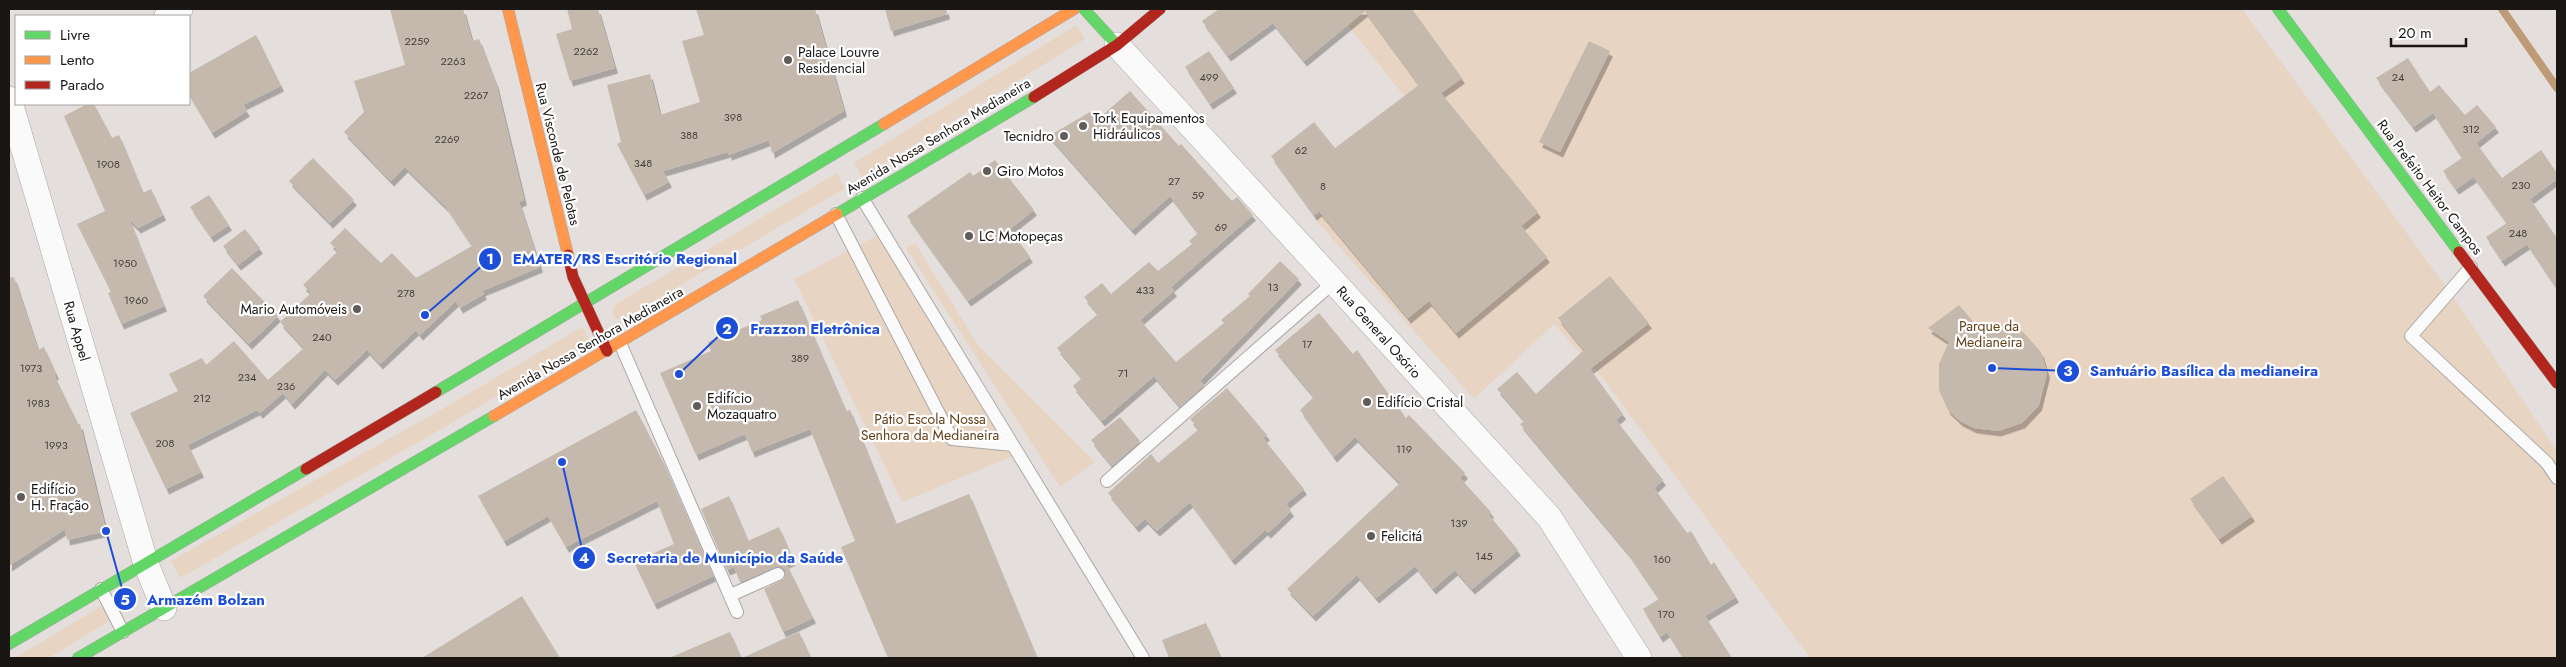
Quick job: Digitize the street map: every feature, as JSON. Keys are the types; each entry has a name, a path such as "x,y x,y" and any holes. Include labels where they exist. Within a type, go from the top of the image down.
{"main road":[{"name":"Rua Visconde de Pelotas","path":"508,9 573,277 606,351"},
{"path":"9,644 586,304 1074,9"},
{"path":"1084,9 1117,45"},
{"name":"Avenida Nossa Senhora Medianeira","path":"78,658 620,343 1056,84 1117,45 1160,9"},
{"name":"Rua Prefeito Heitor Campos","path":"2278,9 2557,383"}],"street":[{"path":"168,15 180,9"},
{"name":"Rua General Osório","path":"1117,45 1549,517 1632,656"},
{"name":"Rua Appel","path":"10,109 146,564 164,608"}],"lane":[{"path":"862,198 1143,658"},
{"path":"836,214 952,439 1013,445"},
{"path":"2471,267 2412,336 2547,463 2557,478"},
{"path":"1107,481 1334,282"},
{"path":"620,343 737,612"},
{"path":"731,595 778,574"},
{"path":"101,590 123,632"}],"green space":[{"name":"Parque da Medianeira","path":"1335,9 2242,9 2450,292 2557,451 2557,658 1810,658 1604,380 1554,324 1474,399 1315,219 1426,124"},
{"path":"1076,25 1085,39 862,177 854,163"},
{"path":"837,173 845,188 623,319 615,319 612,313 616,304"},
{"name":"Pátio Escola Nossa Senhora da Medianeira","path":"878,235 1016,455 902,502 794,279"},
{"path":"915,243 978,345 1095,462 1060,487 906,248"},
{"path":"582,327 589,338 585,343 452,423 180,578 171,561 444,408"},
{"path":"125,594 131,597 131,604 127,610 49,658 15,658 118,596"}],"building":[{"path":"390,9 463,9 472,41 479,39 496,84 524,200 519,202 540,267 482,291 484,294 460,308 456,301 420,335 416,330 380,364 367,350 335,380 325,370 292,404 283,393 260,413 257,410 188,445 201,472 166,489 130,413 178,391 169,374 202,358 206,365 234,341 268,380 304,348 280,322 311,293 303,285 338,251 330,243 345,228 381,263 392,253 416,278 472,246 446,207 405,167 391,181 344,132 364,112 354,81 405,65"},
{"path":"567,9 598,9 615,68 570,81 556,34 572,29"},
{"path":"696,9 815,9 844,111 772,153 769,140 729,155 728,152 663,171 669,182 644,195 617,144 621,142 607,85 650,74 660,115 700,102 682,41 704,35"},
{"path":"885,9 946,9 947,14 891,31"},
{"path":"1219,9 1412,9 1462,78 1441,93 1538,212 1521,226 1547,257 1456,333 1429,301 1408,318 1319,211 1314,215 1271,156 1314,122 1335,148 1419,85 1365,11 1304,61 1273,23 1228,56 1202,21"},
{"path":"256,35 281,86 243,105 247,111 212,133 190,97 190,72"},
{"path":"1589,41 1610,51 1560,152 1539,142"},
{"path":"1209,51 1234,88 1210,104 1185,67"},
{"path":"2408,58 2430,92 2439,85 2465,115 2477,105 2496,127 2476,143 2502,178 2541,150 2557,173 2557,179 2530,199 2557,238 2557,289 2527,244 2502,261 2486,237 2507,223 2474,177 2456,189 2443,171 2462,158 2433,113 2413,127 2376,78"},
{"path":"1130,91 1232,201 1237,197 1253,215 1171,287 1174,291 1140,320 1176,362 1224,323 1221,320 1250,296 1248,294 1280,261 1299,279 1200,381 1204,385 1180,407 1154,376 1102,421 1073,386 1082,378 1057,348 1098,314 1084,297 1102,283 1111,294 1149,262 1158,271 1192,244 1189,241 1198,233 1170,196 1132,230 1049,136 1090,112 1097,120"},
{"path":"85,105 95,105 112,138 119,135 143,193 151,189 163,215 138,228 129,219 164,306 121,324 108,293 111,292 77,224 105,211 64,116"},
{"path":"313,158 354,200 330,223 289,181"},
{"name":"LC Motopeças","path":"995,160 1034,210 1010,229 1030,257 968,301 907,216 970,172 973,176"},
{"path":"209,195 229,225 211,237 190,207"},
{"path":"245,229 260,248 238,265 223,246"},
{"path":"232,268 278,316 249,344 203,296"},
{"path":"1610,276 1649,323 1590,369 1623,414 1616,420 1663,480 1654,488 1687,533 1691,531 1711,565 1714,562 1736,597 1705,616 1732,658 1683,658 1667,632 1660,637 1643,609 1659,599 1627,552 1520,424 1525,421 1497,389 1517,372 1536,394 1584,350 1558,318"},
{"path":"14,277 38,350 44,347 56,374 54,375 78,424 80,424 106,531 67,540 65,529 9,566 9,278"},
{"path":"798,300 846,411 850,410 896,524 969,494 1037,658 888,658 841,547 855,541 810,429 752,452 745,434 696,455 660,373 711,351 708,342 762,320 760,316"},
{"path":"1959,305 1976,325 1998,323 2023,332 2041,352 2047,373 2039,405 2022,423 1998,431 1974,428 1960,421 1948,410 1939,390 1939,364 1949,342 1928,328"},
{"path":"1319,313 1353,354 1357,350 1406,418 1409,415 1465,473 1460,478 1491,512 1489,515 1518,550 1472,589 1455,570 1433,589 1415,566 1376,598 1357,575 1313,616 1287,589 1400,483 1355,437 1334,457 1300,410 1314,397 1275,350"},
{"path":"1227,388 1267,435 1263,438 1304,489 1286,504 1291,511 1268,533 1265,530 1232,560 1190,502 1157,531 1145,519 1136,527 1108,493 1151,454 1158,463 1199,429 1190,419"},
{"path":"636,410 662,460 713,576 654,604 634,562 674,544 657,501 566,547 548,516 504,541 478,496"},
{"path":"1120,417 1140,441 1112,466 1091,440"},
{"path":"2223,476 2252,516 2219,539 2190,499"},
{"path":"729,496 748,541 779,527 793,560 786,563 813,618 783,632 764,589 784,579 786,571 782,567 775,567 740,582 734,567 727,570 701,509"},
{"path":"522,596 560,658 422,658"},
{"path":"1206,623 1221,658 1169,658 1162,640"},
{"path":"730,632 741,658 669,658"},
{"path":"799,632 811,658 742,658"}],"waterway":[{"path":"2502,9 2557,88"}],"traffic: fast":[{"path":"1084,9 1117,45"},
{"path":"2278,9 2459,252"},
{"path":"837,214 1034,97"},
{"path":"436,392 884,124"},
{"path":"78,658 494,416"},
{"path":"9,644 306,469"}],"traffic: slow":[{"path":"508,9 568,255"},
{"path":"884,124 1074,9"},
{"path":"494,416 837,214"}],"traffic: jam":[{"path":"1034,97 1117,45 1160,9"},
{"path":"2459,252 2557,383"},
{"path":"568,255 573,277 607,351"},
{"path":"306,469 436,392"}],"place":[{"name":"Palace Louvre Residencial","path":"788,60"},
{"name":"Tork Equipamentos Hidráulicos","path":"1083,126"},
{"name":"Tecnidro","path":"1064,136"},
{"name":"Giro Motos","path":"987,171"},
{"name":"LC Motopeças","path":"969,236"},
{"name":"Mario Automóveis","path":"357,309"},
{"name":"EMATER/RS Escritório Regional","path":"425,315"},
{"name":"Santuário Basílica da medianeira","path":"1992,368"},
{"name":"Frazzon Eletrônica","path":"679,374"},
{"name":"Edifício Cristal","path":"1367,402"},
{"name":"Edifício Mozaquatro","path":"697,406"},
{"name":"Secretaria de Município da Saúde","path":"562,462"},
{"name":"Edifício H. Fração","path":"21,497"},
{"name":"Armazém Bolzan","path":"106,531"},
{"name":"Felicitá","path":"1371,536"}]}
